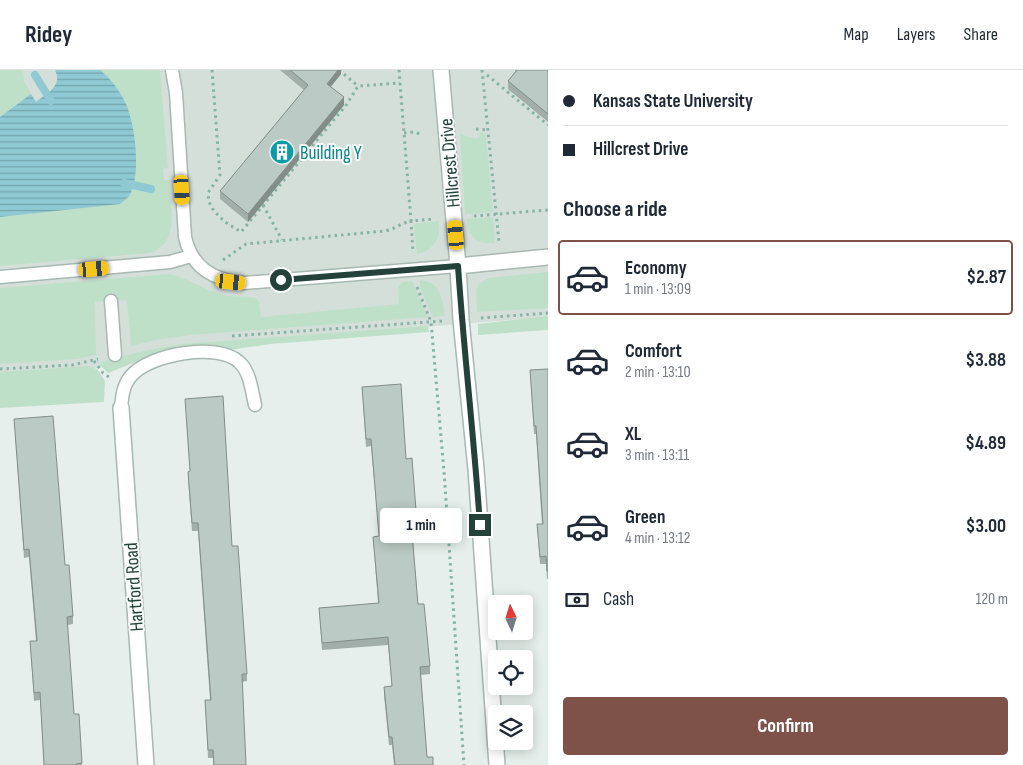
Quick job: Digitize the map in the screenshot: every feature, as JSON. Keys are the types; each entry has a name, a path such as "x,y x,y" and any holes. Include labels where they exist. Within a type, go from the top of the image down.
{"street":[{"name":"Hillcrest Drive","path":"441,70 461,320 476,470 497,765"},
{"path":"458,266 548,257"},
{"name":"Hartford Road","path":"121,408 146,765"}],"lane":[{"path":"172,70 176,93 184,237 192,256 199,266 207,272 231,282 244,283 458,266"},
{"path":"0,277 170,262 192,256"},
{"path":"111,301 115,355"},
{"path":"121,408 124,387 131,376 144,365 160,358 179,354 206,352 232,357 240,362 249,379 255,405"}],"path":[{"path":"212,70 220,175 208,193 209,202 214,211 225,222 241,232 347,104 358,86"},
{"path":"339,70 358,86 400,83"},
{"path":"399,70 414,255"},
{"path":"482,70 499,243"},
{"path":"482,76 487,75 492,70"},
{"path":"487,75 548,125"},
{"path":"476,129 488,130"},
{"path":"404,133 414,132 420,134"},
{"path":"263,205 282,240"},
{"path":"466,217 548,210"},
{"path":"219,263 246,244 385,230 392,229 405,222 439,218"},
{"path":"416,281 419,294 431,322 464,765"},
{"path":"477,318 548,313"}],"shaded area":[{"path":"0,70 548,70 548,317 178,347 96,368 0,376"}],"green space":[{"path":"0,70 23,70 24,81 36,102 53,89 57,80 55,70 160,70 168,168 163,169 164,180 169,180 172,222 166,241 160,248 150,253 0,266"},
{"path":"482,132 486,135 493,212 465,214 460,134 479,138"},
{"path":"493,217 495,243 475,239 469,231 466,219"},
{"path":"439,221 439,233 435,242 428,250 417,254 414,224"},
{"path":"548,272 548,308 477,312 476,290 479,284 488,278"},
{"path":"169,274 221,294 256,298 259,302 261,317 399,304 398,287 402,282 412,281 428,317 190,335 131,346 126,300 95,302 96,355 77,359 0,364 0,288"},
{"path":"420,280 432,284 439,292 445,316 433,317 420,288"},
{"path":"548,316 548,330 478,335 478,324"},
{"path":"428,326 429,332 270,344 230,350 156,354 108,373 100,365 102,362 122,356 182,344"},
{"path":"89,366 97,369 105,381 104,402 0,408 0,372"}],"water":[{"path":"55,70 100,70 118,90 126,104 132,124 136,150 133,187 128,197 120,204 0,217 0,117 31,94 36,102 53,89 57,80"}],"building":[{"name":"Building Y","path":"290,70 338,70 327,84 344,97 248,214 220,191 308,85"},
{"path":"517,70 548,70 548,114 508,81"},
{"path":"548,369 547,571 546,556 540,557 537,524 543,524 530,370"},
{"path":"401,384 406,459 412,458 416,510 410,510 418,604 424,604 430,666 420,667 427,757 433,757 433,765 395,765 392,737 389,737 384,687 392,686 388,637 322,643 319,608 379,603 373,537 379,536 371,439 366,439 362,387"},
{"path":"223,396 232,546 238,546 247,674 242,674 246,765 214,765 213,750 208,750 205,700 211,700 198,523 192,523 188,472 190,471 185,399"},
{"path":"53,416 65,565 69,565 73,616 67,617 74,714 79,714 82,763 76,765 44,765 40,692 34,693 30,641 37,641 29,549 24,550 14,419"}],"waterway":[{"path":"35,75 51,101"},
{"path":"124,183 151,189"}],"place":[{"name":"Building Y","path":"282,152"}],"route":[{"path":"281,280 458,266 461,320 480,525"}]}
